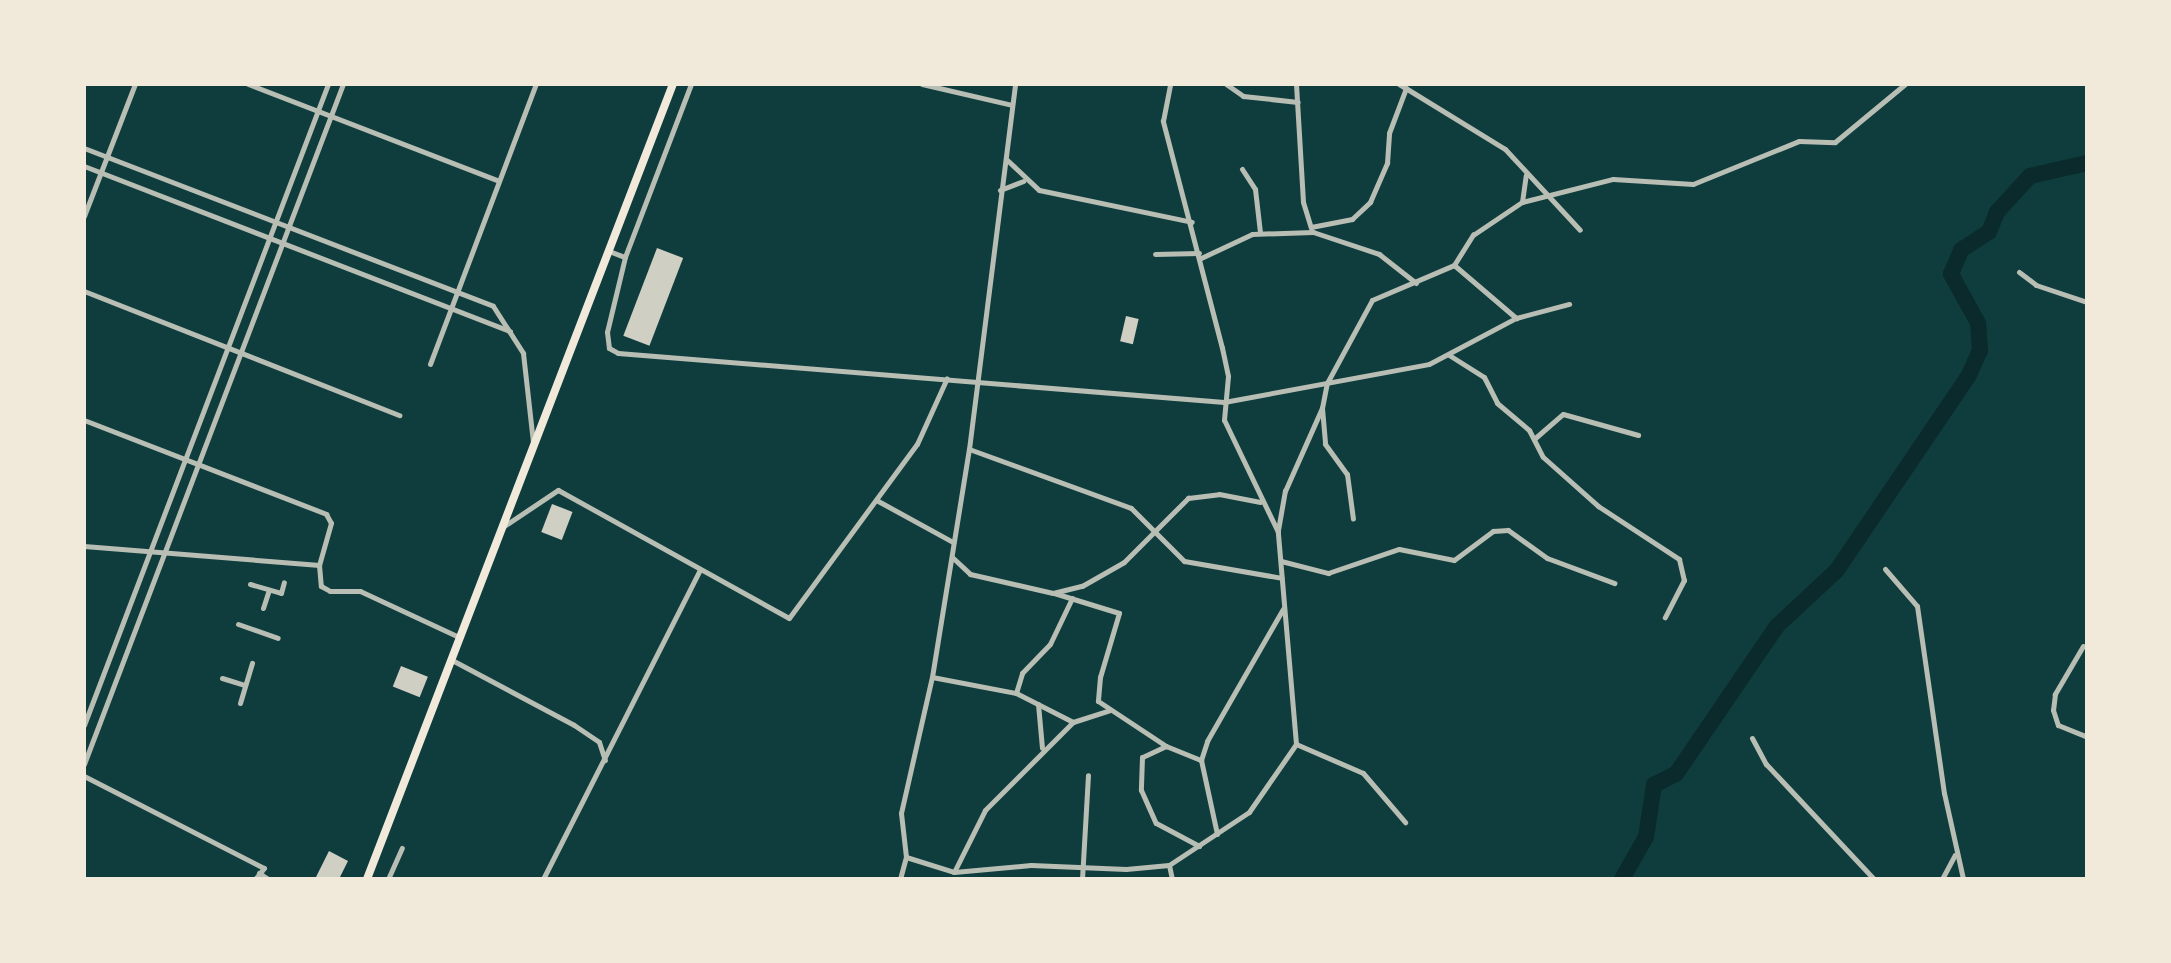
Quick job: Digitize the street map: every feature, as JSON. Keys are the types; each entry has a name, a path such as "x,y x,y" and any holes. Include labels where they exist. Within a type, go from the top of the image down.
{"main road":[{"path":"367,879 673,84"}],"street":[{"path":"84,216 135,84"},
{"path":"248,84 499,181"},
{"path":"84,725 328,84"},
{"path":"84,764 343,84"},
{"path":"430,364 536,84"},
{"path":"691,84 625,257 607,332 609,348 618,353 974,379 1224,402 1405,370 1449,355 1516,318 1569,304"},
{"path":"922,84 1012,105"},
{"path":"900,879 906,857 901,813 932,677 969,449 974,379 1015,84"},
{"path":"1170,84 1163,121 1192,222 1228,376 1224,402 1229,434 1260,502 1278,532"},
{"path":"1226,84 1243,96 1298,102"},
{"path":"1296,84 1303,202 1312,230"},
{"path":"1399,84 1484,134 1580,230"},
{"path":"906,857 954,872 1081,864 1126,869 1169,865 1249,812 1296,744 1278,532 1285,491 1322,408 1327,383 1372,300 1454,265 1473,235 1522,202 1613,179 1693,184 1799,141 1835,142 1905,84"},
{"path":"1155,254 1200,255 1260,232 1312,230 1352,219 1370,202 1387,163 1389,133 1406,88"},
{"path":"84,148 493,306 511,331 527,374 534,447"},
{"path":"1005,158 1024,181 1039,190 1192,222"},
{"path":"84,166 511,331"},
{"path":"1242,169 1255,189 1260,232"},
{"path":"1522,202 1526,174"},
{"path":"1000,190 1024,181"},
{"path":"1312,230 1379,254 1416,283"},
{"path":"609,251 625,257"},
{"path":"1454,265 1516,318"},
{"path":"2019,272 2036,285 2087,302"},
{"path":"84,291 399,415"},
{"path":"1449,355 1484,377 1497,403 1522,422 1543,457 1598,506 1679,559 1684,580 1665,617"},
{"path":"502,528 558,490 699,571 789,618 917,444 947,378"},
{"path":"1322,408 1325,444 1349,482 1353,519"},
{"path":"1534,439 1567,413 1638,435"},
{"path":"84,420 326,514 330,543 319,565 321,586 330,591 360,591 459,637"},
{"path":"969,449 1131,508 1184,561 1282,578"},
{"path":"1053,593 1103,575 1198,494 1260,502"},
{"path":"878,501 953,542"},
{"path":"1281,561 1328,573 1399,549 1454,560 1493,531 1508,530 1547,558 1614,583"},
{"path":"84,546 319,565"},
{"path":"952,556 970,574 1053,593 1119,613 1097,695 1109,710 1166,746 1201,760"},
{"path":"1885,569 1917,606 1956,854 1963,879"},
{"path":"543,879 699,571"},
{"path":"250,584 281,593 284,582"},
{"path":"263,608 269,590"},
{"path":"1016,693 1022,673 1050,644 1072,598"},
{"path":"1217,834 1201,760 1224,703 1284,608"},
{"path":"238,624 278,638"},
{"path":"2083,646 2055,694 2053,710 2058,725 2087,737"},
{"path":"450,659 574,725 599,742 605,761"},
{"path":"240,703 252,663"},
{"path":"932,677 1016,693 1073,722"},
{"path":"222,678 245,685"},
{"path":"1038,704 1042,749"},
{"path":"954,872 985,810 1042,749 1073,722 1109,710"},
{"path":"1752,738 1766,764 1874,879"},
{"path":"1296,744 1363,773 1405,822"},
{"path":"1166,746 1142,757 1141,790 1156,823 1199,846"},
{"path":"1082,879 1088,775"},
{"path":"84,776 264,868 257,876 268,879"},
{"path":"388,879 402,848"},
{"path":"1942,879 1956,854"},
{"path":"1169,865 1172,879"}],"building":[{"path":"657,248 683,258 649,346 623,336"},
{"path":"1126,316 1139,319 1133,344 1120,341"},
{"path":"552,504 573,512 562,540 541,532"},
{"path":"401,666 428,677 420,697 393,686"},
{"path":"329,851 348,861 339,879 315,879"}],"waterway":[{"path":"1622,879 1646,837 1654,785 1676,774 1777,626 1837,570 1969,375 1980,350 1978,323 1951,274 1961,250 1989,232 1997,212 2030,176 2087,163"}]}
